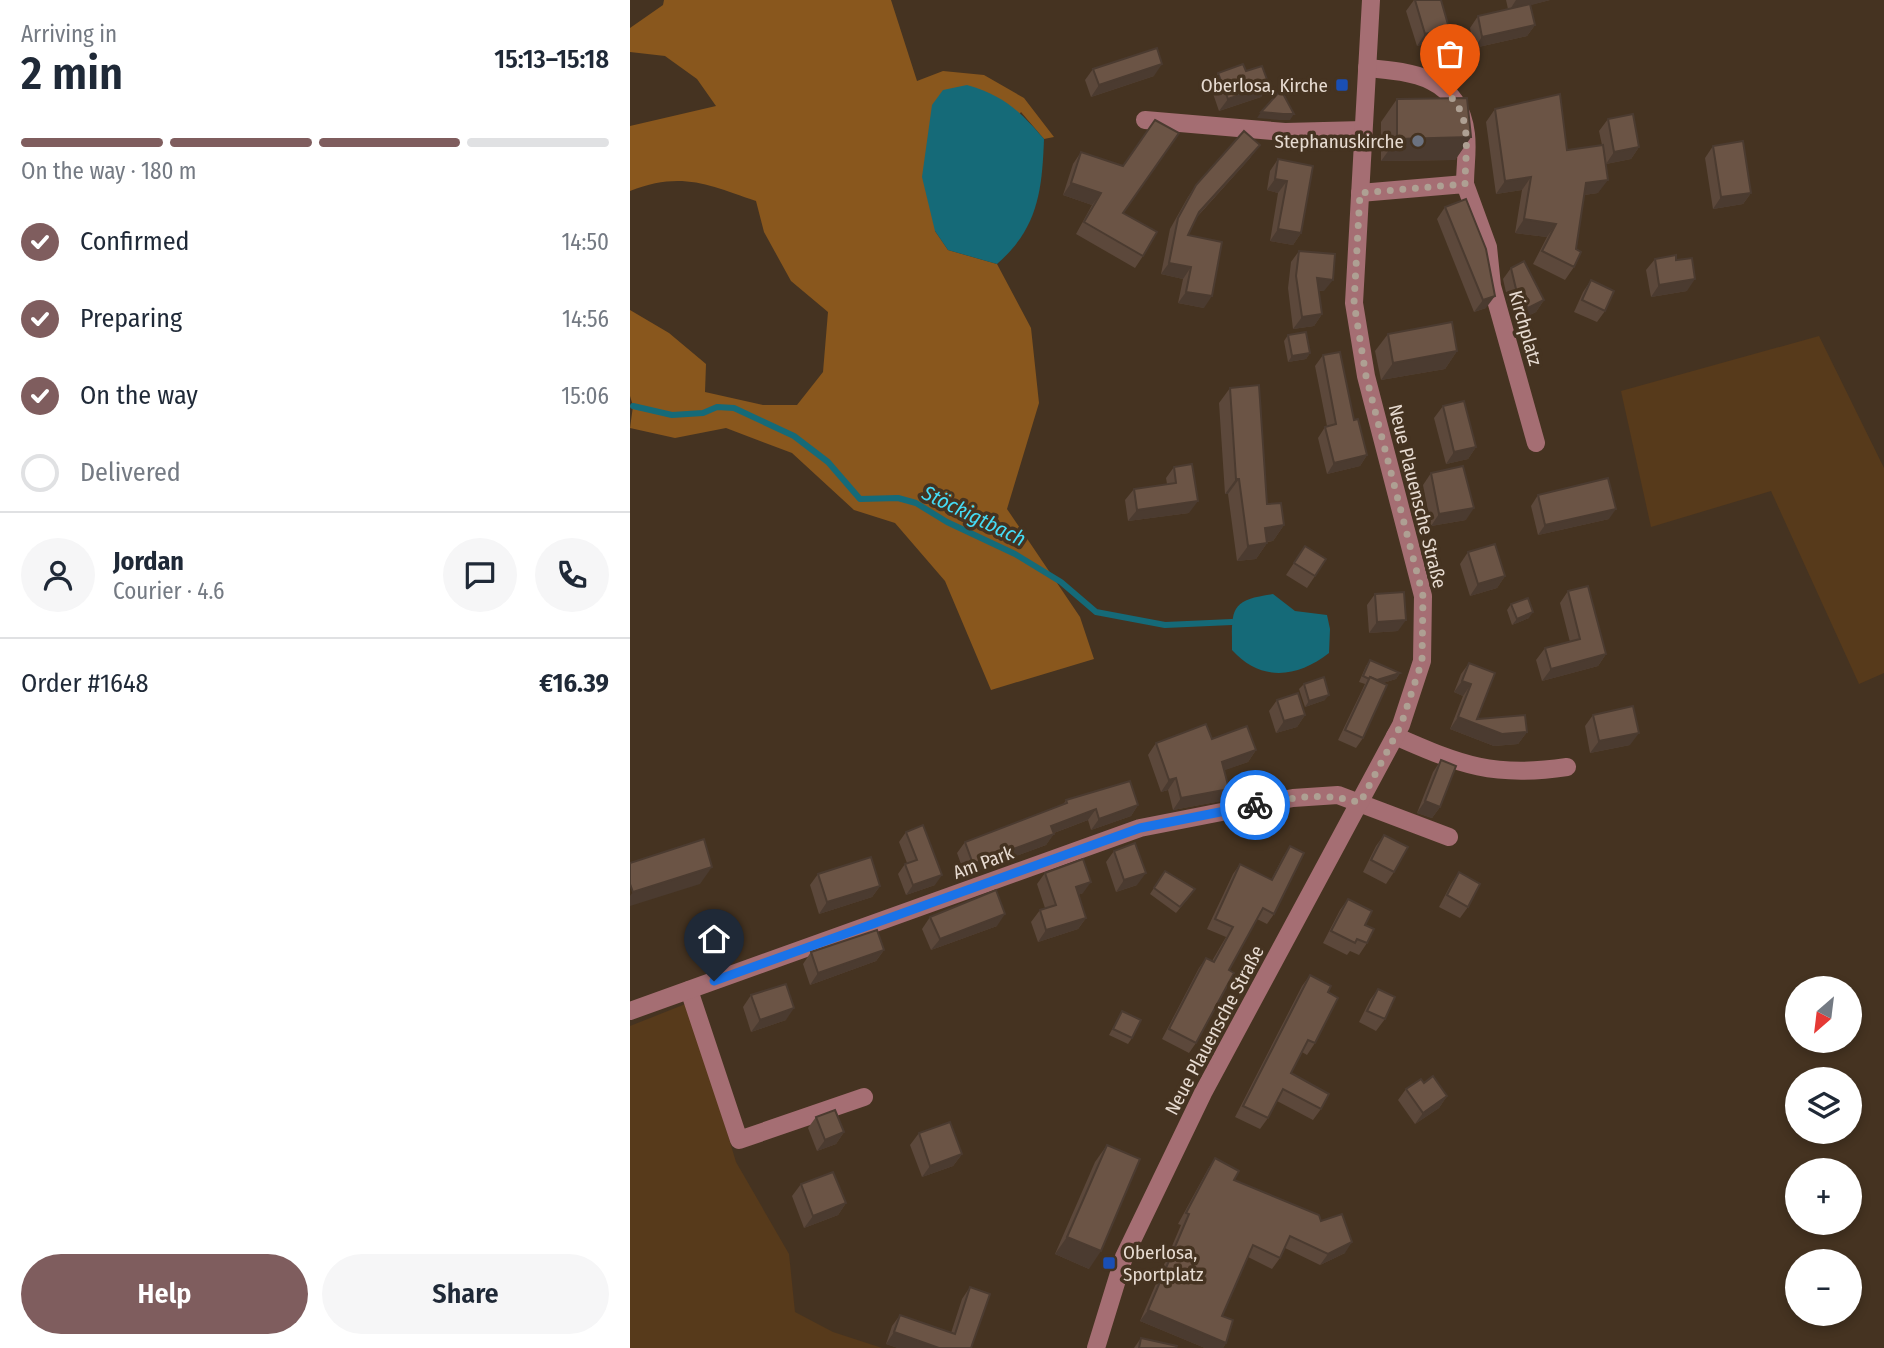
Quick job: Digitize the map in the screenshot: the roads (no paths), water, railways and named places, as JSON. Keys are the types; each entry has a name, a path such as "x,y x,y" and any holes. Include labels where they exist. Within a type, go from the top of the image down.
{"street":[{"name":"Neue Plauensche Straße","path":"1096,1348 1124,1257 1203,1093 1395,736 1422,661 1423,596 1366,376 1354,303 1371,0"},
{"name":"Kirchplatz","path":"1367,68 1417,73 1441,86 1460,107 1466,135 1465,184 1488,247 1492,286 1536,443"},
{"path":"1145,120 1285,132 1363,131"},
{"path":"1360,193 1465,184"},
{"path":"1395,736 1444,758 1486,771 1526,774 1567,767"},
{"name":"Am Park","path":"630,1011 1140,828 1293,798 1338,795 1448,837"},
{"path":"689,990 739,1140 864,1097"}],"water":[{"path":"967,85 1010,105 1044,139 1042,175 1035,208 1021,237 997,264 948,250 935,231 922,177 932,105 943,90"},
{"path":"1273,594 1295,611 1327,615 1330,629 1329,653 1304,668 1279,673 1255,667 1232,650 1232,625 1236,609 1248,600"}],"waterway":[{"name":"Stöckigtbach","path":"633,406 672,415 703,413 717,407 734,408 794,436 828,462 860,499 898,498 916,503 947,522 1015,554 1061,582 1096,612 1165,625 1232,622"}],"place":[{"name":"Oberlosa, Kirche","path":"1342,85"},
{"name":"Stephanuskirche","path":"1418,141"},
{"name":"Oberlosa, Sportplatz","path":"1109,1263"}]}
